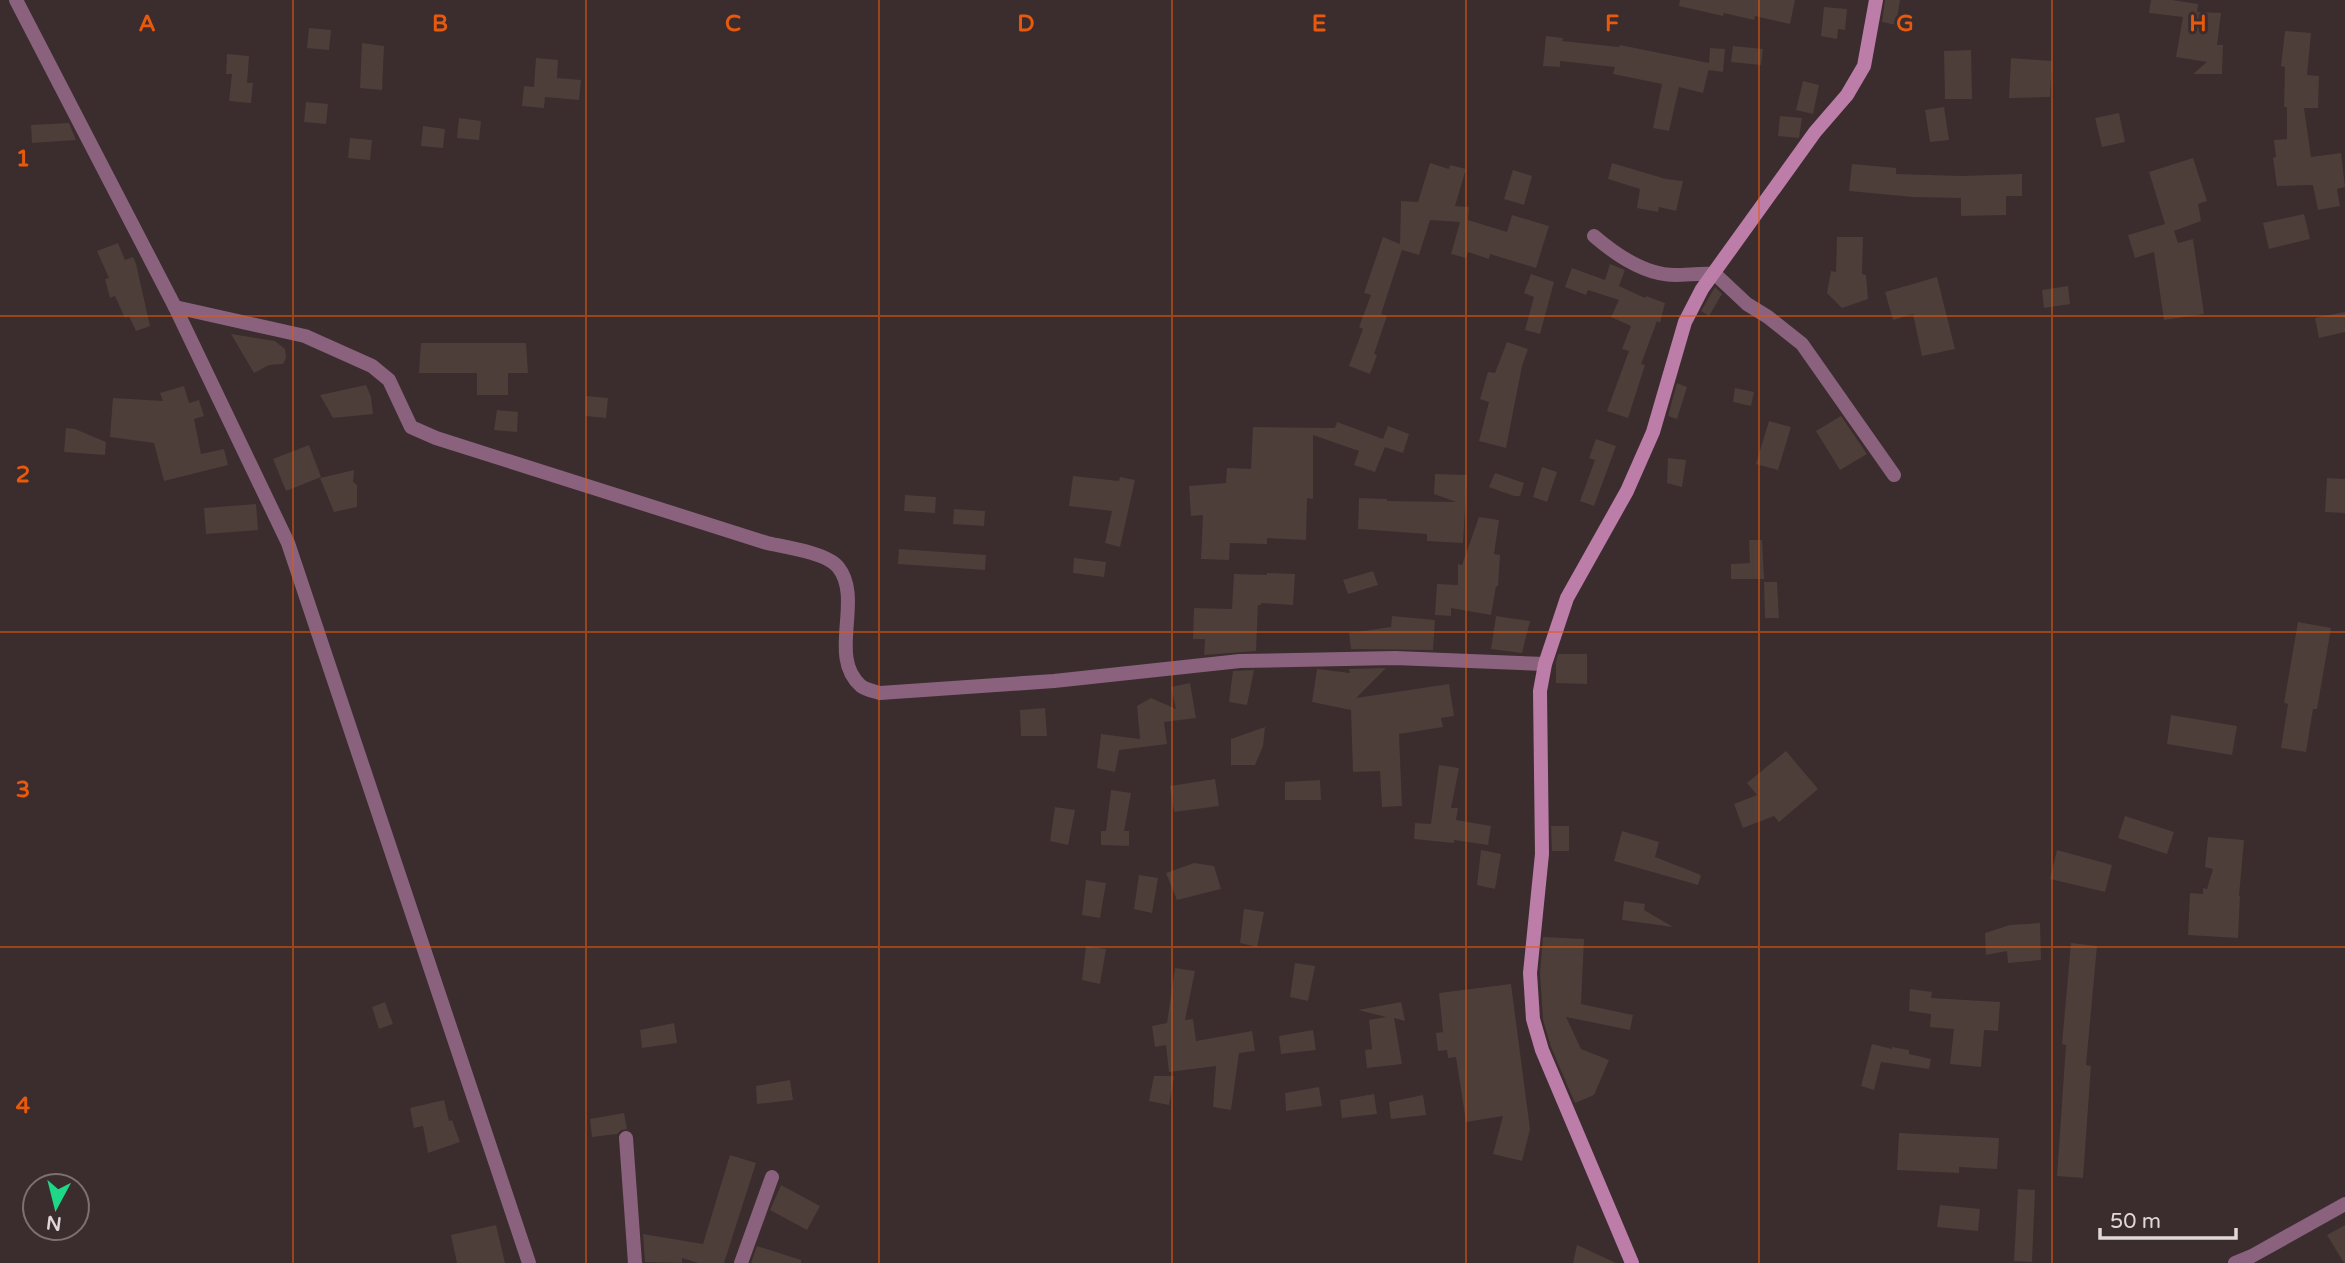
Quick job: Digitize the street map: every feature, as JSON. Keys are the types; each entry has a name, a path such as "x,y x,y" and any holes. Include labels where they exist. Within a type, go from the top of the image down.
{"street":[{"path":"16,0 176,307 288,543 529,1263"},
{"path":"1632,1263 1542,1050 1533,1019 1530,973 1542,854 1540,691 1545,664 1567,598 1627,491 1653,432 1685,322 1702,289 1815,132 1847,95 1864,66 1876,0"},
{"path":"1594,236 1615,254 1658,273 1715,274 1747,304 1802,344 1894,475"},
{"path":"176,307 305,336 372,366 388,380 411,427 436,438 767,543 808,552 837,565 847,583 847,654 851,674 862,687 880,693 1054,681 1240,661 1395,658 1545,664"},
{"path":"626,1139 635,1263"},
{"path":"741,1263 772,1177"},
{"path":"2235,1263 2345,1204"}],"building":[{"path":"1680,0 1795,0 1790,24 1755,16 1754,20 1724,13 1723,16 1679,6"},
{"path":"1885,0 1900,0 1896,25 1882,22"},
{"path":"2151,0 2198,4 2197,12 2221,13 2217,45 2223,45 2222,74 2193,74 2207,62 2176,57 2183,17 2149,13"},
{"path":"1824,7 1847,9 1845,30 1838,29 1837,39 1821,36"},
{"path":"309,28 331,30 329,50 307,48"},
{"path":"2285,31 2311,33 2307,75 2319,76 2318,108 2304,108 2311,157 2341,153 2345,187 2337,189 2340,206 2318,210 2313,185 2277,186 2273,158 2276,157 2274,140 2287,139 2287,107 2284,107 2285,67 2281,66"},
{"path":"1546,36 1563,38 1562,41 1620,45 1709,63 1710,48 1725,49 1723,72 1709,70 1703,93 1679,87 1669,131 1653,128 1662,84 1613,74 1615,67 1560,61 1560,67 1543,66"},
{"path":"362,43 384,46 382,90 360,88"},
{"path":"1733,46 1763,49 1761,65 1731,62"},
{"path":"1971,50 1972,99 1945,99 1944,51"},
{"path":"227,54 249,56 247,83 253,83 251,103 229,101 232,74 226,74"},
{"path":"536,58 558,60 557,78 581,80 579,100 545,97 544,108 522,106 524,86 534,87"},
{"path":"2011,58 2052,61 2050,97 2009,98"},
{"path":"1803,81 1819,85 1813,114 1796,110"},
{"path":"306,102 328,104 326,124 304,122"},
{"path":"1944,107 1949,140 1930,142 1925,110"},
{"path":"2119,113 2125,142 2102,147 2095,118"},
{"path":"1780,116 1802,118 1799,138 1778,136"},
{"path":"459,118 481,121 479,140 457,138"},
{"path":"69,123 76,140 32,143 31,125"},
{"path":"423,126 445,129 443,148 421,146"},
{"path":"350,138 372,140 370,160 348,158"},
{"path":"2193,158 2207,201 2198,204 2201,221 2174,231 2178,243 2193,239 2204,314 2164,320 2154,252 2135,258 2128,235 2165,224 2149,172"},
{"path":"1430,163 1449,169 1450,165 1466,169 1455,206 1469,207 1468,220 1507,232 1512,215 1549,226 1536,268 1490,254 1489,259 1468,252 1466,258 1451,254 1460,222 1430,220 1419,255 1402,250 1381,314 1387,316 1370,374 1349,366 1363,329 1359,327 1371,295 1364,293 1383,237 1400,244 1401,201 1418,202"},
{"path":"1612,163 1666,179 1683,181 1676,211 1659,207 1658,212 1637,208 1640,189 1608,179"},
{"path":"1852,164 1896,168 1896,174 2022,174 2022,196 2006,196 2006,215 1961,216 1961,198 1849,191"},
{"path":"1513,170 1532,176 1524,205 1504,199"},
{"path":"2304,214 2310,239 2269,249 2263,223"},
{"path":"1837,237 1863,237 1862,274 1866,275 1868,299 1842,308 1827,293 1831,271 1836,272"},
{"path":"118,243 125,260 133,257 136,264 150,326 136,331 129,316 125,318 115,296 110,298 105,279 109,278 97,251"},
{"path":"1610,264 1625,270 1619,286 1645,298 1646,296 1665,303 1660,323 1657,321 1641,364 1645,365 1628,418 1607,411 1629,351 1622,349 1631,326 1611,317 1619,300 1588,290 1586,295 1565,287 1572,268 1605,280"},
{"path":"1531,274 1554,282 1540,334 1525,330 1534,297 1524,293"},
{"path":"1937,277 1955,349 1922,356 1913,314 1893,320 1885,292"},
{"path":"2068,286 2070,304 2044,308 2042,290"},
{"path":"1715,287 1722,294 1709,316 1701,311"},
{"path":"2345,312 2345,332 2319,338 2315,318"},
{"path":"231,334 275,341 285,349 286,358 283,364 269,365 254,373"},
{"path":"1507,342 1528,349 1522,366 1506,448 1479,441 1489,402 1480,399 1488,372 1495,373"},
{"path":"421,343 526,343 528,373 508,373 508,395 477,395 477,373 419,373"},
{"path":"1677,383 1687,387 1677,419 1668,416"},
{"path":"366,385 373,414 333,418 320,395"},
{"path":"184,386 189,403 199,400 204,416 194,419 201,454 224,449 228,465 164,481 154,443 110,437 113,398 163,401 160,393"},
{"path":"1735,388 1754,392 1751,406 1733,402"},
{"path":"586,396 608,398 606,418 585,416"},
{"path":"497,410 518,412 517,432 494,430"},
{"path":"1841,416 1867,454 1840,470 1816,431"},
{"path":"1769,421 1791,427 1778,470 1756,464"},
{"path":"1337,422 1383,439 1388,426 1409,434 1403,453 1385,447 1375,472 1354,465 1359,451 1313,435 1313,499 1307,498 1306,540 1267,538 1267,544 1230,543 1229,560 1201,559 1203,515 1191,516 1189,486 1226,483 1227,468 1251,469 1253,427 1335,428"},
{"path":"66,428 106,442 105,455 64,452"},
{"path":"1596,439 1616,446 1594,506 1580,501 1595,460 1589,458"},
{"path":"309,445 321,477 286,491 273,459"},
{"path":"1668,458 1686,460 1682,487 1667,483"},
{"path":"1542,467 1557,472 1547,502 1533,497"},
{"path":"354,470 357,507 334,512 320,478"},
{"path":"1495,473 1524,483 1520,496 1489,487"},
{"path":"1435,474 1467,475 1463,543 1427,541 1427,534 1358,529 1359,498 1456,502 1434,494"},
{"path":"1073,476 1135,480 1120,547 1105,543 1112,511 1069,506"},
{"path":"2327,478 2345,479 2345,513 2325,512"},
{"path":"905,495 936,497 935,513 904,511"},
{"path":"256,504 258,530 206,534 204,508"},
{"path":"954,509 985,511 984,526 953,524"},
{"path":"1479,517 1499,520 1494,554 1500,555 1498,586 1491,615 1451,608 1451,616 1435,615 1437,584 1458,585 1458,564 1462,565"},
{"path":"1749,540 1762,540 1764,579 1731,579 1731,564 1750,563"},
{"path":"899,549 986,555 985,570 898,564"},
{"path":"1074,558 1106,562 1104,577 1073,573"},
{"path":"1373,571 1378,585 1348,594 1343,580"},
{"path":"1234,574 1295,574 1293,605 1258,605 1256,651 1204,655 1205,639 1193,639 1194,608 1232,609"},
{"path":"1764,582 1777,582 1779,618 1765,618"},
{"path":"1392,616 1435,620 1433,650 1351,649 1349,633 1391,627"},
{"path":"1496,616 1530,621 1522,653 1491,649"},
{"path":"2298,622 2331,628 2317,709 2313,709 2306,752 2281,748 2288,704 2284,703"},
{"path":"1558,654 1587,654 1587,684 1556,683"},
{"path":"1386,668 1356,698 1449,684 1454,716 1441,718 1443,727 1399,734 1402,806 1382,807 1380,771 1353,772 1351,710 1312,702 1317,669 1350,673 1349,669"},
{"path":"1254,670 1247,705 1229,702 1233,671"},
{"path":"1190,683 1196,718 1164,722 1167,744 1119,750 1115,772 1097,768 1101,734 1140,739 1137,706 1151,698 1176,709 1171,687"},
{"path":"1045,708 1047,736 1021,736 1020,710"},
{"path":"2171,715 2237,726 2232,755 2167,744"},
{"path":"1265,727 1263,746 1255,765 1231,765 1231,739"},
{"path":"1786,751 1818,789 1779,822 1774,816 1743,828 1734,804 1757,795 1747,783"},
{"path":"1439,765 1459,768 1451,808 1458,808 1456,820 1491,826 1488,845 1454,840 1454,843 1414,839 1415,823 1431,824"},
{"path":"1215,779 1219,806 1174,812 1170,786"},
{"path":"1320,780 1321,800 1285,800 1285,782"},
{"path":"1111,790 1131,793 1124,831 1129,831 1129,846 1101,845 1101,831 1106,831"},
{"path":"1055,807 1075,810 1068,845 1050,841"},
{"path":"2125,816 2174,832 2167,854 2118,838"},
{"path":"1551,826 1569,826 1569,851 1552,851"},
{"path":"1622,831 1659,842 1655,857 1701,875 1698,885 1614,861"},
{"path":"2208,837 2244,840 2238,938 2188,935 2190,893 2203,894 2203,888 2207,889 2213,869 2205,867"},
{"path":"1481,850 1501,854 1495,889 1477,885"},
{"path":"2057,850 2112,865 2105,892 2050,879"},
{"path":"1194,863 1214,866 1221,889 1177,900 1166,873"},
{"path":"1139,875 1158,878 1152,913 1134,909"},
{"path":"1086,880 1106,883 1100,918 1082,915"},
{"path":"1624,901 1645,904 1644,910 1673,927 1622,920"},
{"path":"1244,909 1264,912 1257,947 1240,943"},
{"path":"2040,923 2041,960 2008,963 2007,951 1986,955 1985,933 2010,925"},
{"path":"1543,937 1584,939 1581,1004 1633,1015 1630,1030 1566,1017 1581,1049 1609,1060 1594,1095 1575,1103 1551,1047 1543,1020 1540,973"},
{"path":"2071,943 2097,946 2086,1065 2091,1066 2083,1178 2057,1176 2066,1045 2062,1044"},
{"path":"1086,946 1106,949 1100,984 1082,980"},
{"path":"1295,963 1315,966 1308,1001 1290,997"},
{"path":"1175,968 1195,971 1185,1020 1193,1019 1196,1041 1252,1031 1255,1051 1239,1053 1231,1110 1213,1107 1216,1066 1169,1072 1166,1045 1155,1047 1152,1026 1167,1023"},
{"path":"1511,984 1530,1129 1522,1161 1493,1154 1503,1116 1466,1122 1456,1057 1448,1058 1447,1050 1438,1051 1436,1033 1443,1032 1439,993"},
{"path":"1910,989 1932,992 1931,998 2000,1002 1998,1031 1984,1030 1981,1067 1950,1064 1954,1029 1930,1027 1931,1014 1909,1011"},
{"path":"385,1002 393,1024 379,1029 372,1007"},
{"path":"1401,1002 1405,1021 1394,1018 1402,1064 1367,1068 1365,1050 1372,1049 1369,1020 1386,1017 1358,1010"},
{"path":"674,1023 677,1043 642,1048 640,1030"},
{"path":"1313,1030 1316,1050 1281,1054 1279,1036"},
{"path":"1872,1044 1909,1050 1909,1054 1931,1059 1929,1069 1881,1062 1874,1090 1861,1086"},
{"path":"1154,1076 1174,1076 1169,1105 1149,1101"},
{"path":"790,1080 793,1100 757,1104 756,1086"},
{"path":"1319,1087 1322,1106 1286,1111 1285,1093"},
{"path":"1374,1094 1377,1114 1342,1118 1340,1100"},
{"path":"1423,1095 1426,1115 1391,1119 1389,1102"},
{"path":"444,1100 449,1121 452,1120 460,1142 428,1153 423,1126 414,1128 410,1108"},
{"path":"624,1113 627,1129 617,1134 592,1137 590,1119"},
{"path":"1899,1133 1999,1138 1997,1169 1959,1167 1959,1173 1897,1170"},
{"path":"730,1155 756,1163 724,1263 698,1263 682,1258 682,1263 645,1262 643,1234 703,1244"},
{"path":"781,1185 820,1206 807,1230 770,1210"},
{"path":"2018,1189 2035,1190 2032,1262 2014,1261"},
{"path":"1940,1205 1980,1209 1978,1231 1937,1227"},
{"path":"496,1225 505,1263 457,1263 451,1235"},
{"path":"2345,1225 2345,1263 2344,1263 2327,1235"},
{"path":"1577,1245 1616,1263 1573,1263"},
{"path":"757,1246 801,1260 801,1263 751,1263"}]}
